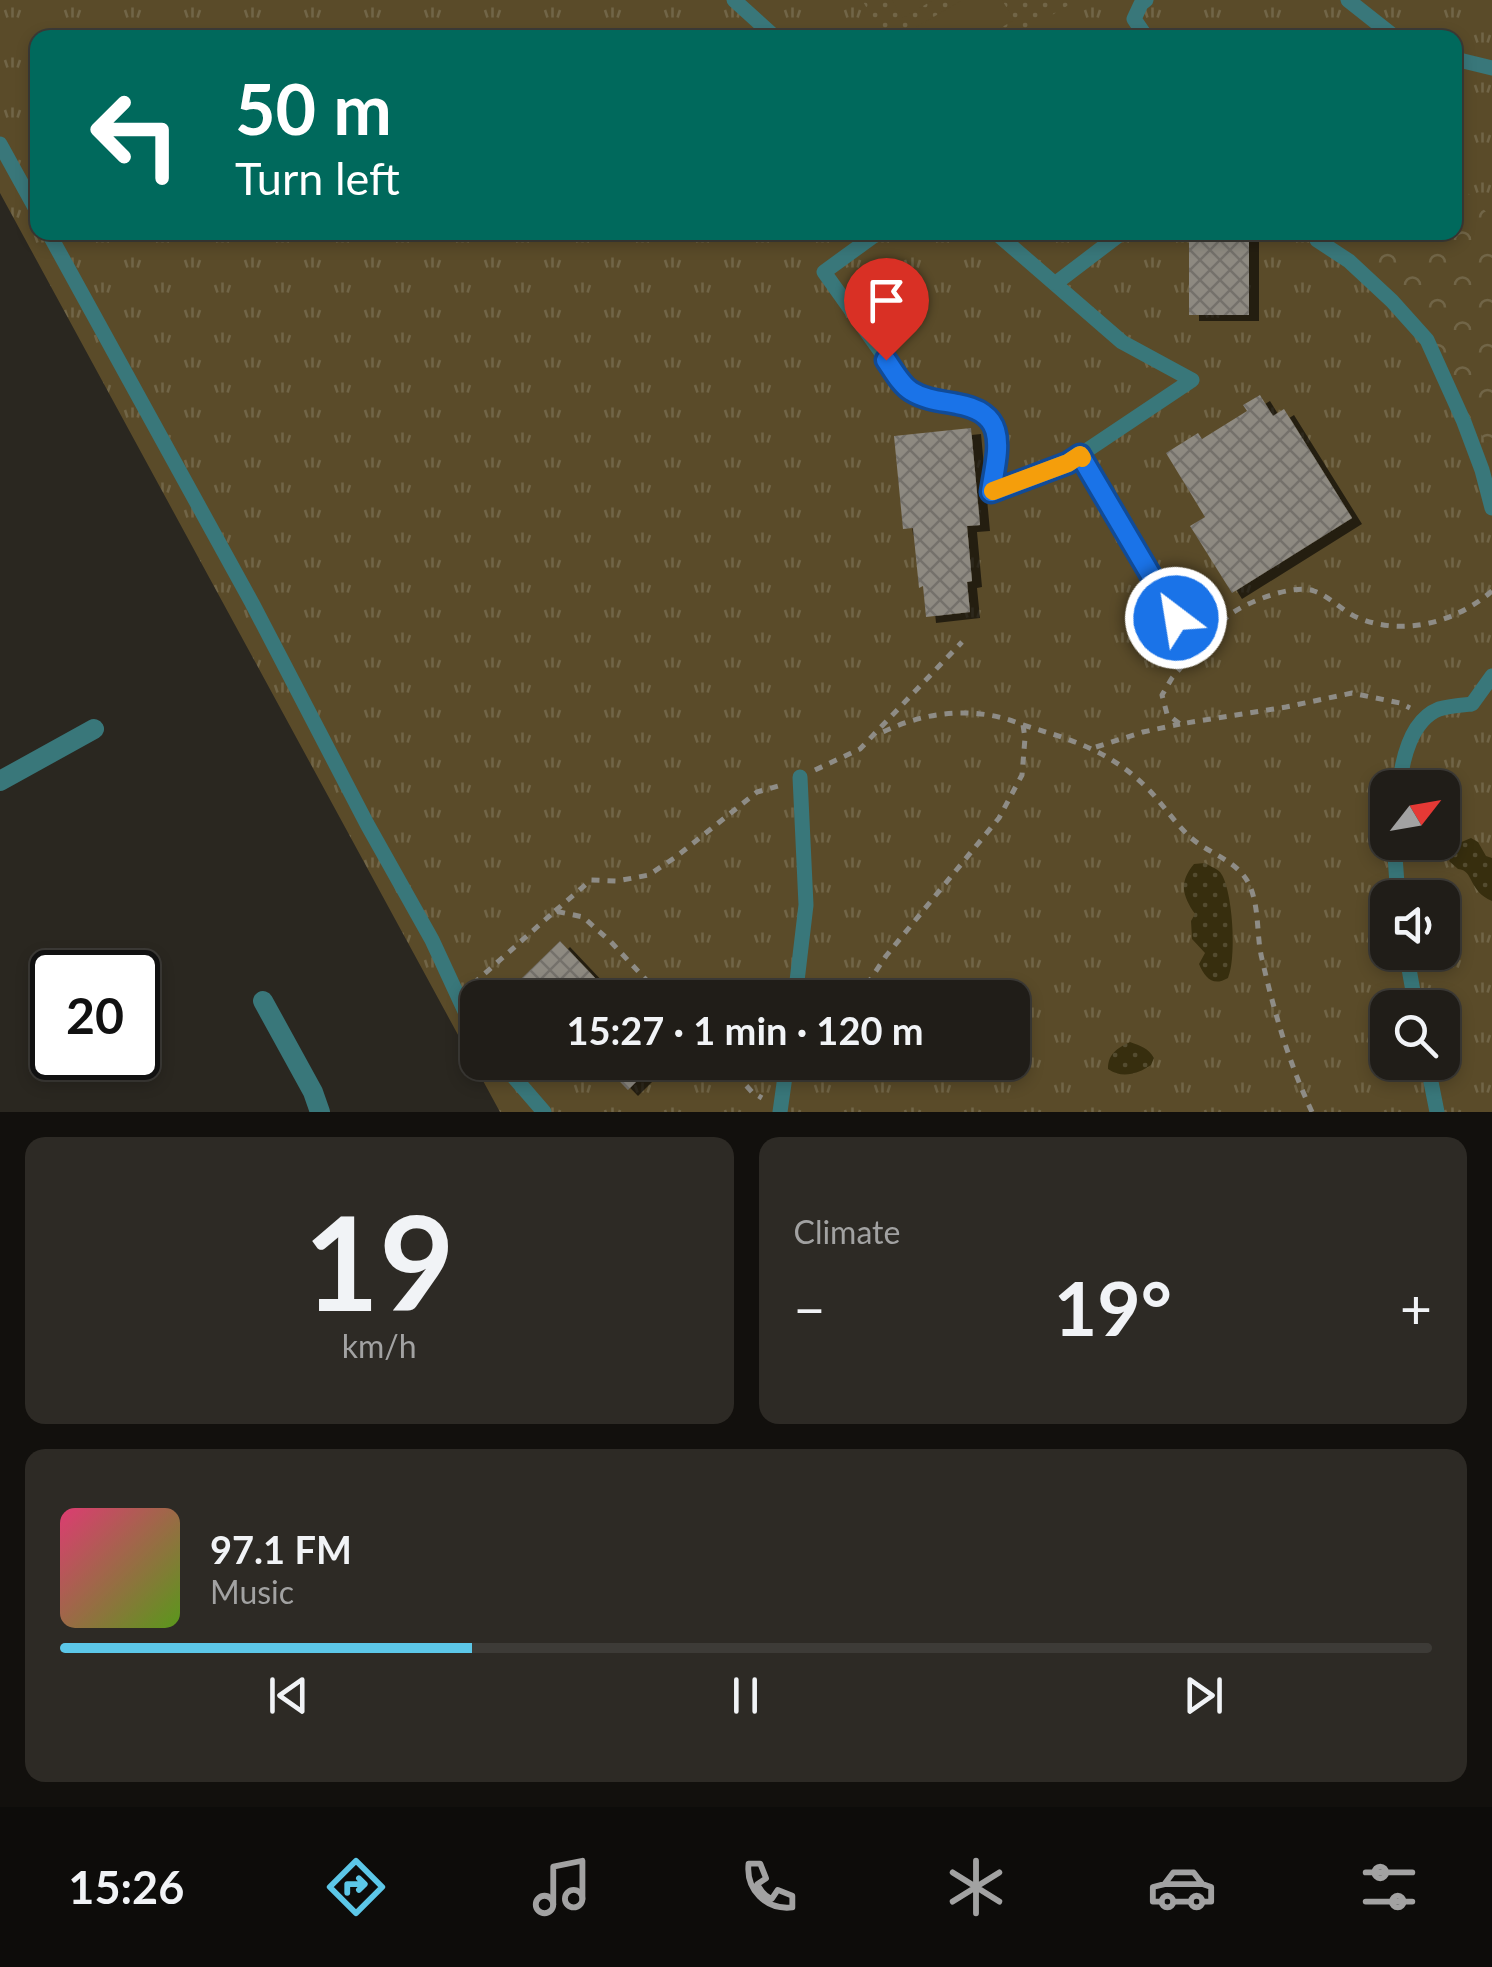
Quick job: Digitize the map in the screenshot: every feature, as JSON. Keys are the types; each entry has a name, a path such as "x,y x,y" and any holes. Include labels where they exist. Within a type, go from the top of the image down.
{"street":[{"path":"0,781 94,729"},
{"path":"263,1002 320,1112"}],"lane":[{"path":"734,0 767,30"},
{"path":"1142,30 1134,19 1146,0"},
{"path":"1348,0 1386,30"},
{"path":"1462,61 1492,68"},
{"path":"0,144 30,198"},
{"path":"52,240 252,603 460,996"},
{"path":"868,240 824,272 908,390 986,414 994,425 998,446 991,492 1068,463 1192,380 1122,342 1005,240"},
{"path":"1056,283 1113,240"},
{"path":"1318,240 1349,261 1427,340 1464,422 1492,508"},
{"path":"1080,455 1196,651"},
{"path":"1403,770 1410,740 1426,717 1441,708 1472,704 1492,676"},
{"path":"797,980 806,905 800,777"},
{"path":"516,1080 544,1112"},
{"path":"779,1111 784,1080"},
{"path":"1431,1080 1437,1112"}],"path":[{"path":"1180,724 1167,714 1162,696 1172,678 1227,616 1255,600 1290,590 1312,589 1358,618 1408,627 1453,616 1492,591"},
{"path":"1094,748 1180,724 1352,693 1400,702 1426,717"},
{"path":"872,737 896,725 952,712 985,714 1094,748 1120,764 1192,839 1238,868 1247,881 1254,898 1260,954 1284,1041 1312,1112"},
{"path":"870,980 999,818 1022,776 1023,725"},
{"path":"478,980 591,880"},
{"path":"555,911 582,917 646,980"},
{"path":"741,1080 779,1111"}],"green space":[{"path":"0,0 1492,0 1492,1112 500,1112 483,1080 1030,1080 1030,980 460,980 460,1038 0,193"},
{"path":"862,0 1077,0 1027,30 880,30"},
{"path":"892,0 933,0 903,18"},
{"path":"962,0 1002,0 1014,20 997,30 912,30"},
{"path":"1462,187 1492,218 1492,451 1354,240 1462,240"}],"sand":[{"path":"1471,838 1492,858 1492,901 1479,892 1467,873 1449,861 1460,860 1460,843"},
{"path":"1205,863 1220,872 1231,908 1231,969 1228,978 1218,982 1207,977 1199,964 1205,953 1192,939 1191,921 1195,914 1184,889 1194,864"},
{"path":"1130,1042 1149,1052 1154,1058 1151,1065 1130,1074 1108,1069 1114,1052"}],"building":[{"path":"1189,240 1249,240 1249,315 1189,315"},
{"path":"1260,395 1273,416 1284,409 1352,518 1232,593 1190,526 1205,517 1166,453 1198,433 1202,439 1247,411 1243,405"},
{"path":"971,428 980,525 967,526 972,581 967,582 970,612 926,617 913,528 903,529 894,436"},
{"path":"560,941 597,980 522,980"},
{"path":"618,1080 638,1080 628,1090"}],"slow traffic":[{"path":"993,491 1080,455 1082,458"}],"route":[{"path":"886,360 908,390 986,414 994,425 998,446 991,492 1080,455 1176,618"}]}
